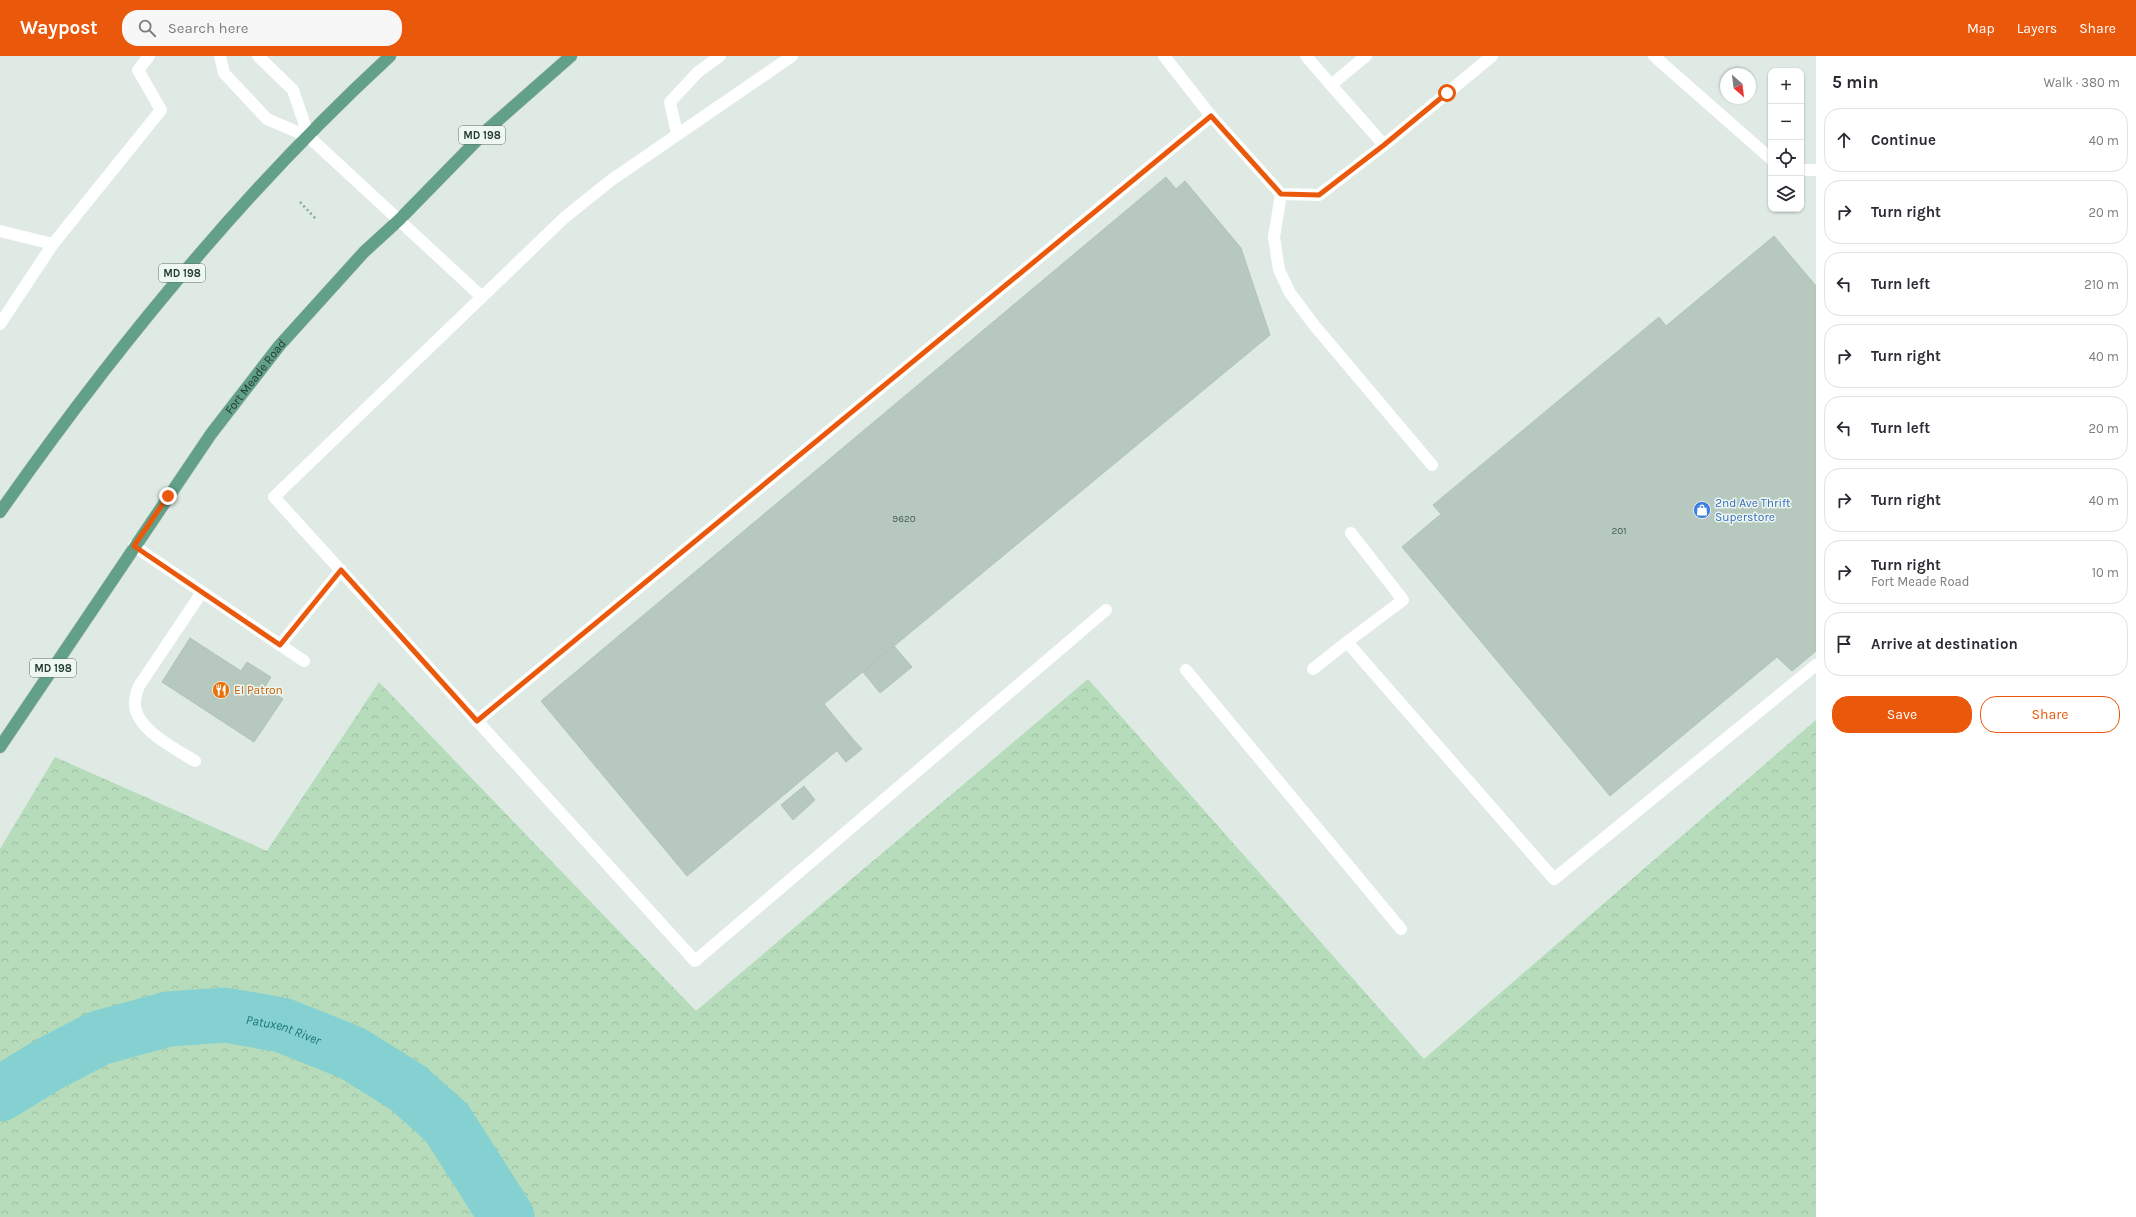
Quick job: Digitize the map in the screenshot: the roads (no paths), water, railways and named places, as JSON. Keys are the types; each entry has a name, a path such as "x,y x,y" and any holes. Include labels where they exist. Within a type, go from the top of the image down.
{"main road":[{"name":"MD 198","path":"0,512 49,442 152,308 248,197 390,56"},
{"name":"Fort Meade Road","path":"0,747 134,546 211,434 278,346 364,252 399,220 488,129 571,56"}],"lane":[{"path":"0,324 53,244 160,110 138,70 149,56"},
{"path":"220,56 224,73 268,119 309,137 482,296"},
{"path":"258,56 292,90 309,137"},
{"path":"677,134 670,102 698,72 720,56"},
{"path":"792,56 610,181 564,218 274,497 695,961 1106,610"},
{"path":"1164,56 1211,116 1281,194 1319,195 1384,145 1492,56"},
{"path":"1306,56 1384,145"},
{"path":"1331,85 1366,56"},
{"path":"1654,56 1768,156"},
{"path":"477,721 1211,116"},
{"path":"1804,170 1816,170"},
{"path":"1281,194 1274,237 1279,270 1290,292 1314,325 1432,465"},
{"path":"0,231 53,244"},
{"path":"1313,669 1403,600 1351,533"},
{"path":"134,546 304,661"},
{"path":"280,645 341,570"},
{"path":"195,761 154,735 142,724 134,703 138,686 202,592"},
{"path":"1347,642 1554,878 1816,665"},
{"path":"1186,670 1401,929"}],"waterway":[{"name":"Patuxent River","path":"0,1094 49,1064 99,1038 168,1019 225,1015 282,1025 352,1053 408,1088 447,1123 507,1217"}],"place":[{"name":"2nd Ave Thrift Superstore","path":"1702,510"},
{"name":"El Patron","path":"221,690"}]}
